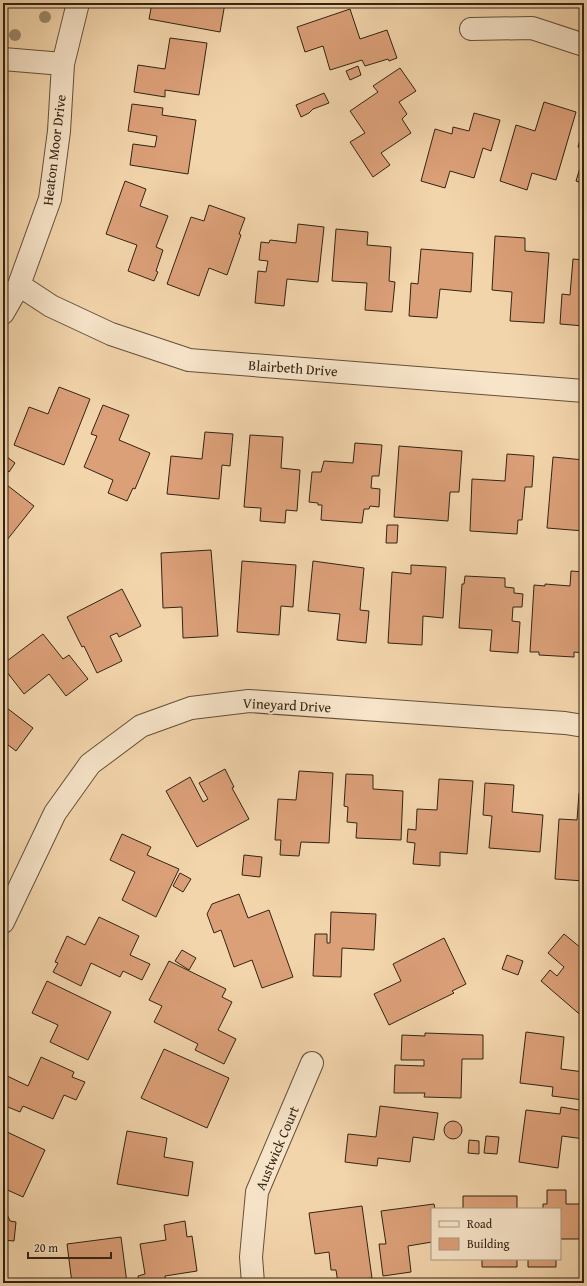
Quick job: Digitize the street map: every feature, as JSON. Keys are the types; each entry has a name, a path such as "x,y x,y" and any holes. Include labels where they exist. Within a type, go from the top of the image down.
{"street":[{"name":"Heaton Moor Drive","path":"3,313 19,285 50,199 59,132 63,64 78,3"},
{"path":"470,29 532,28 584,45"},
{"path":"3,59 63,64"},
{"name":"Blairbeth Drive","path":"19,285 51,306 111,334 189,360 584,391"},
{"name":"Vineyard Drive","path":"3,922 55,813 90,764 141,726 191,708 249,701 565,723 584,726"},
{"name":"Austwick Court","path":"253,1283 251,1257 257,1192 312,1063"}],"building":[{"path":"152,3 225,3 220,32 149,19"},
{"path":"350,9 360,39 387,30 397,58 389,61 388,59 365,66 362,60 330,70 323,46 305,52 297,27"},
{"path":"170,38 207,43 199,95 165,90 165,97 134,92 138,65 165,69"},
{"path":"358,66 361,75 350,80 346,71"},
{"path":"400,68 416,91 399,102 407,114 402,119 411,133 381,153 390,165 373,177 350,142 365,133 350,111 378,92 373,86"},
{"path":"324,93 329,103 313,109 301,117 296,105"},
{"path":"544,102 576,112 556,180 532,173 527,190 500,181 516,125 535,131"},
{"path":"132,104 163,108 162,115 196,120 188,174 130,165 133,144 155,147 157,136 128,131"},
{"path":"474,113 500,120 491,151 483,148 474,178 450,171 445,188 421,181 435,129 452,134 453,127 469,131"},
{"path":"584,125 584,148 578,147"},
{"path":"584,155 584,184 576,181"},
{"path":"125,181 146,189 140,206 168,216 156,247 163,250 156,271 158,272 154,281 128,271 137,245 106,234"},
{"path":"209,205 245,218 239,234 241,235 227,275 209,268 199,296 167,284 191,217 204,221"},
{"path":"298,224 324,227 318,282 287,279 284,306 255,303 258,271 266,272 268,261 259,260 261,242 269,243 270,240 296,243"},
{"path":"336,229 368,232 367,245 391,247 389,281 395,282 392,312 365,310 367,283 332,281"},
{"path":"495,236 525,238 525,251 549,253 544,323 510,321 512,292 492,290"},
{"path":"421,249 473,253 471,292 440,289 437,318 409,316 411,283 418,284"},
{"path":"573,259 584,260 584,326 560,324 562,294 570,295"},
{"path":"59,387 90,399 64,465 14,445 29,407 48,414"},
{"path":"103,405 129,415 119,440 150,453 135,489 133,488 127,501 108,493 113,480 84,467 97,436 91,434"},
{"path":"205,432 233,434 230,466 222,465 219,499 167,494 171,456 202,459"},
{"path":"250,435 283,437 281,468 300,470 297,511 286,510 285,523 260,521 261,508 244,507"},
{"path":"355,443 382,445 379,476 372,476 371,488 380,489 379,507 370,506 369,509 364,509 362,523 321,520 322,505 309,502 312,472 321,472 324,461 353,463"},
{"path":"399,446 462,451 459,492 450,492 448,521 394,517"},
{"path":"3,454 15,463 9,472 3,467"},
{"path":"507,454 534,456 532,487 525,487 522,520 518,520 517,534 470,531 472,479 505,481"},
{"path":"553,457 584,460 584,531 547,528"},
{"path":"3,482 34,506 3,545"},
{"path":"387,525 398,525 397,543 386,543"},
{"path":"211,550 218,636 183,638 182,607 163,608 161,553"},
{"path":"242,561 296,565 293,607 281,606 279,635 237,632"},
{"path":"313,561 364,568 360,610 369,611 366,643 337,640 340,614 308,611"},
{"path":"411,565 446,567 443,618 423,616 422,645 388,643 392,572 411,574"},
{"path":"571,571 584,572 584,653 574,652 574,657 539,655 539,652 530,652 534,585 545,586 545,584 570,586"},
{"path":"465,576 505,578 505,587 514,588 514,593 523,594 522,607 513,607 512,621 520,622 518,653 490,651 492,630 459,628 462,584 464,584"},
{"path":"122,589 141,626 119,637 117,633 110,636 122,661 97,673 84,646 82,647 67,617"},
{"path":"43,634 63,659 69,655 88,679 66,696 49,674 24,694 3,667 3,664"},
{"path":"3,705 33,728 16,751 3,741"},
{"path":"225,769 234,787 232,788 249,819 197,847 166,791 190,777 203,802 208,799 199,783"},
{"path":"299,771 333,773 329,843 301,842 299,856 280,855 281,840 275,840 278,799 296,800"},
{"path":"346,774 373,775 373,789 403,791 401,840 356,838 357,823 347,822 348,807 344,806"},
{"path":"439,779 473,781 467,854 440,852 440,866 413,864 415,843 407,842 408,829 416,830 417,809 437,810"},
{"path":"485,783 514,785 512,812 543,815 540,852 489,848 492,816 483,815"},
{"path":"579,793 584,794 584,881 555,879 559,819 577,820"},
{"path":"122,834 151,847 147,855 179,869 156,917 122,900 135,872 110,860"},
{"path":"244,855 262,857 260,877 242,875"},
{"path":"180,873 191,879 183,892 173,886"},
{"path":"239,894 248,918 269,910 293,977 262,988 252,960 234,967 221,930 214,933 207,914 212,904"},
{"path":"331,912 376,914 374,950 342,948 341,977 313,976 315,934 327,934 327,943 330,943"},
{"path":"99,917 139,936 130,955 150,964 142,980 123,971 120,977 91,963 81,986 53,972 58,963 55,962 67,936 85,945"},
{"path":"564,934 581,948 582,946 584,948 584,1018 541,981 550,970 557,976 564,967 548,953"},
{"path":"444,938 466,984 452,991 454,993 389,1025 374,994 401,981 393,964"},
{"path":"182,950 196,958 189,970 175,961"},
{"path":"507,955 523,961 518,975 502,969"},
{"path":"169,961 226,989 222,997 232,1002 218,1030 236,1039 224,1064 195,1050 198,1044 154,1022 162,1006 149,1000"},
{"path":"47,981 111,1012 88,1060 50,1042 58,1025 32,1013"},
{"path":"526,1032 564,1037 561,1069 584,1072 583,1100 552,1096 553,1087 520,1083"},
{"path":"425,1033 483,1035 483,1059 462,1059 461,1098 424,1097 425,1093 394,1093 395,1065 424,1066 424,1060 401,1060 402,1035 425,1036"},
{"path":"164,1049 229,1078 207,1128 141,1098"},
{"path":"41,1057 74,1072 72,1077 85,1082 76,1100 64,1095 53,1119 23,1106 20,1112 3,1105 3,1074 28,1086"},
{"path":"380,1106 438,1113 434,1140 413,1137 410,1162 378,1158 377,1166 345,1162 348,1134 376,1137"},
{"path":"561,1107 584,1111 584,1139 562,1136 558,1168 519,1162 526,1110 560,1114"},
{"path":"453,1121 459,1124 462,1130 459,1136 453,1139 447,1136 444,1130 447,1124"},
{"path":"3,1130 45,1150 23,1197 3,1188"},
{"path":"127,1131 167,1138 164,1157 193,1162 188,1196 117,1184"},
{"path":"486,1136 499,1137 497,1154 484,1153"},
{"path":"469,1140 479,1141 479,1154 468,1153"},
{"path":"547,1190 566,1190 566,1204 584,1204 584,1239 561,1239 561,1208 543,1208 543,1204 547,1204"},
{"path":"463,1196 517,1196 517,1208 463,1208"},
{"path":"434,1204 435,1208 431,1208 431,1242 408,1246 411,1272 383,1276 379,1244 386,1244 381,1211"},
{"path":"362,1206 372,1278 338,1283 336,1270 331,1270 329,1252 315,1254 309,1213"},
{"path":"3,1210 5,1210 10,1221 16,1222 14,1241 3,1240"},
{"path":"185,1221 187,1237 192,1236 197,1271 165,1276 166,1283 139,1283 138,1276 145,1274 140,1244 166,1240 164,1225"},
{"path":"121,1237 127,1283 72,1283 67,1244"},
{"path":"482,1260 517,1260 517,1267 482,1267"},
{"path":"528,1260 556,1260 556,1267 528,1267"}]}
